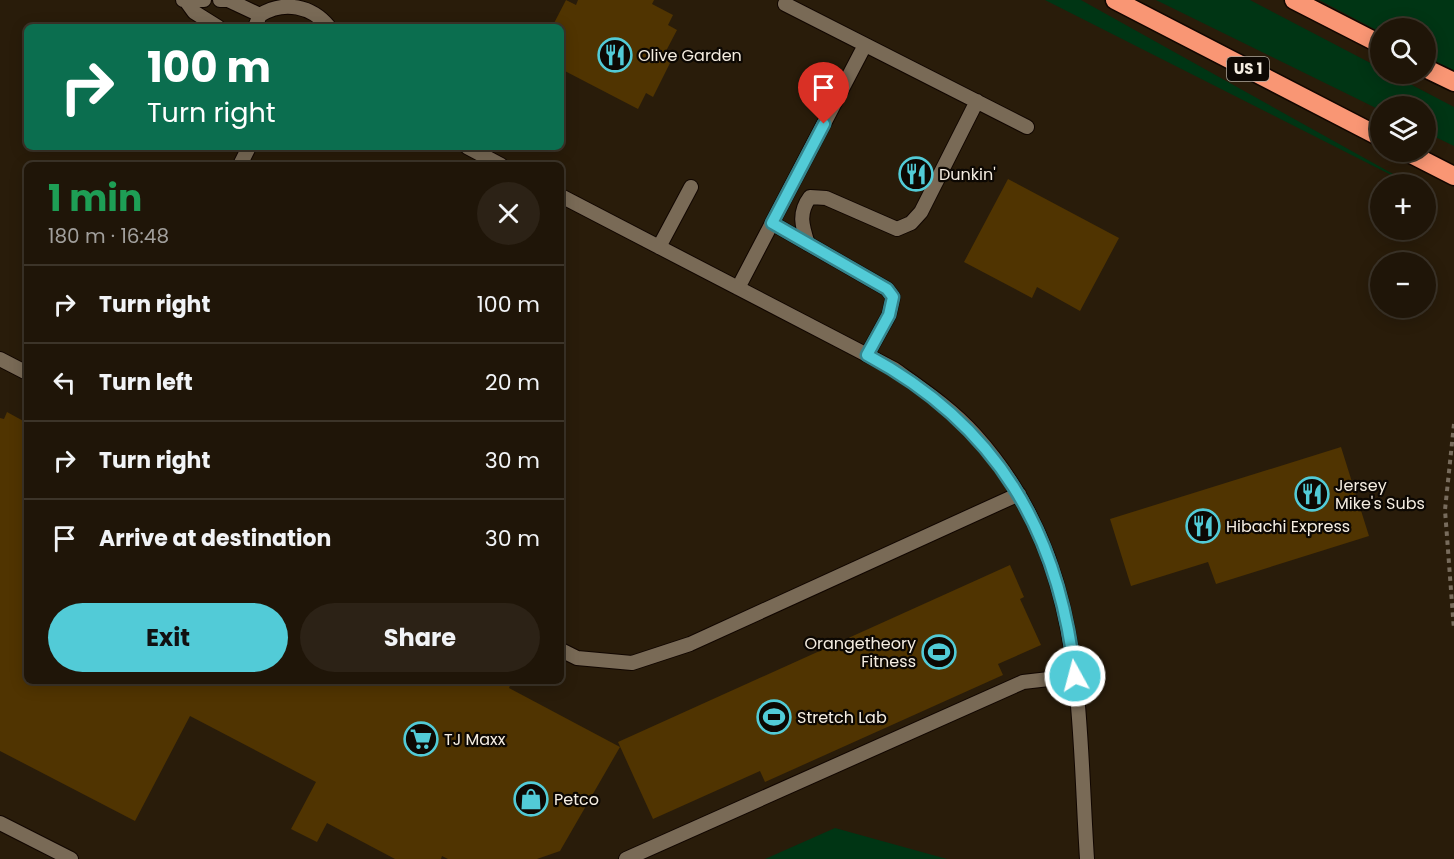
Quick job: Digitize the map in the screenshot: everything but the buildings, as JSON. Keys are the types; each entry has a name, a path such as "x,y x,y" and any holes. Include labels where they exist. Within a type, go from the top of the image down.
{"highway":[{"name":"US 1","path":"1115,0 1370,133"},
{"path":"1294,0 1370,39"},
{"path":"1436,73 1454,82"},
{"path":"1427,162 1454,176"}],"lane":[{"path":"185,1 204,0"},
{"path":"220,0 228,0 263,13 286,6 315,5 327,24"},
{"path":"185,1 194,12 213,24"},
{"path":"785,4 1027,127"},
{"path":"738,288 865,45"},
{"path":"808,244 801,224 803,207 810,197 826,198 897,229 911,223 921,212 976,101"},
{"path":"473,150 495,162"},
{"path":"659,247 691,187"},
{"path":"564,198 867,355 922,390 975,435 1019,494 1056,573 1068,625 1075,676 1087,859"},
{"path":"772,223 878,282 893,297 889,315 867,355"},
{"path":"0,359 24,371"},
{"path":"564,652 577,658 632,663 690,644 1019,494"},
{"path":"626,859 1023,682 1075,676"},
{"path":"0,823 71,859"}],"path":[{"path":"1454,424 1445,510 1454,630"}],"green space":[{"path":"1045,0 1081,0 1393,174"},
{"path":"1156,0 1250,0 1370,63 1370,84 1410,84 1433,96 1370,96 1370,105"},
{"path":"1319,0 1454,0 1454,71 1436,62 1436,18 1370,18 1370,27"},
{"path":"1436,98 1454,107 1454,146 1436,137"},
{"path":"835,828 947,859 765,859"}],"place":[{"name":"Olive Garden","path":"615,55"},
{"name":"Dunkin'","path":"916,174"},
{"name":"Jersey Mike's Subs","path":"1312,494"},
{"name":"Hibachi Express","path":"1203,526"},
{"name":"Orangetheory Fitness","path":"939,652"},
{"name":"Stretch Lab","path":"774,717"},
{"name":"TJ Maxx","path":"421,739"},
{"name":"Petco","path":"531,799"}],"route":[{"path":"824,124 772,223 878,282 893,297 889,315 867,355 894,369 975,435 1019,494 1056,573 1068,625 1075,676"}]}
